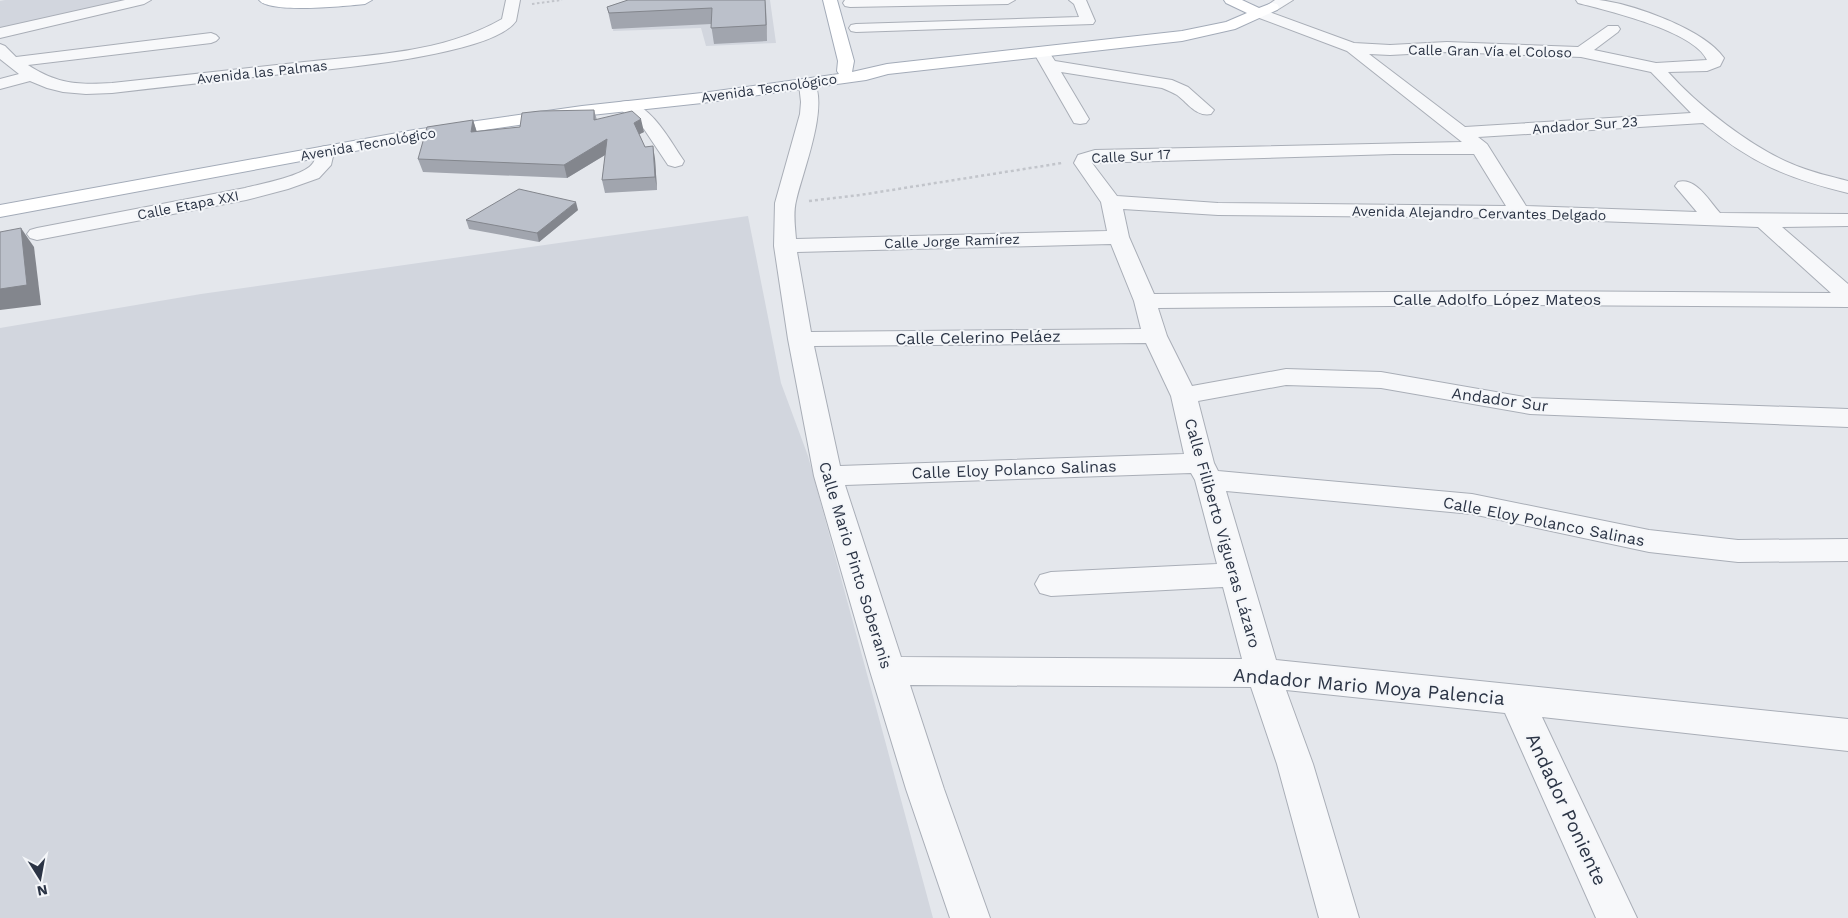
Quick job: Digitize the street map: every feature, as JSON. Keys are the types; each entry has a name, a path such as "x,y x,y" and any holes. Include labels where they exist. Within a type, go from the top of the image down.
{"main road":[{"path":"266,0 303,4 365,0"},
{"path":"830,0 846,61 857,71"},
{"path":"1232,0 1261,7"},
{"path":"850,2 859,44"},
{"name":"Avenida Tecnológico","path":"0,198 335,140 580,101 857,71 1044,58 1182,36 1230,26 1261,7"},
{"name":"Avenida Tecnológico","path":"0,211 414,135 807,84 857,71"}],"street":[{"path":"0,33 144,0"},
{"path":"850,2 1008,0"},
{"path":"856,28 1088,21 1080,2 1076,0"},
{"path":"1261,7 1286,0"},
{"name":"Calle Gran Vía el Coloso","path":"1352,48 1390,50 1456,47 1581,52 1656,68 1707,66 1714,63 1716,58 1693,38 1665,25 1626,11 1583,0"},
{"name":"Avenida las Palmas","path":"4,56 32,76 63,88 85,90 388,58 433,50 494,31 509,21 512,3"},
{"path":"1261,7 1352,48 1463,133 1480,148 1520,212"},
{"path":"56,20 70,29"},
{"path":"1581,52 1613,30"},
{"path":"4,56 211,38"},
{"path":"1044,58 1166,84 1182,91 1205,110"},
{"path":"1044,58 1080,119"},
{"path":"1656,68 1664,78 1708,117 1754,151 1779,166 1848,186"},
{"path":"1,91 32,76"},
{"name":"Calle Mario Pinto Soberanis","path":"807,84 810,102 809,114 785,203 786,246 800,339 828,476 887,671 925,789 970,918"},
{"path":"627,106 651,125 675,161"},
{"name":"Andador Sur 23","path":"1463,133 1708,117"},
{"name":"Calle Sur 17","path":"1085,159 1095,156 1480,148"},
{"name":"Calle Etapa XXI","path":"37,234 246,194 281,185 312,174 322,165 325,152"},
{"name":"Calle Filiberto Vigueras Lázaro","path":"1085,159 1083,163 1111,202 1119,237 1146,301 1155,336 1184,396 1263,673 1295,764 1339,918"},
{"path":"1685,186 1715,220"},
{"name":"Avenida Alejandro Cervantes Delgado","path":"1111,202 1218,209 1520,212 1763,221 1848,220"},
{"path":"1763,221 1848,296"},
{"name":"Calle Jorge Ramírez","path":"786,246 1119,237"},
{"name":"Calle Adolfo López Mateos","path":"1146,301 1500,298 1848,300"},
{"name":"Calle Celerino Peláez","path":"800,339 1155,336"},
{"name":"Andador Sur","path":"1184,396 1286,377 1382,380 1530,406 1848,418"},
{"name":"Calle Eloy Polanco Salinas","path":"828,476 1205,471 1472,504 1649,541 1738,551 1848,550"},
{"path":"1051,584 1236,575"},
{"name":"Andador Mario Moya Palencia","path":"887,671 1263,673 1848,735"},
{"name":"Andador Poniente","path":"1516,700 1617,918"}],"path":[{"path":"512,3 551,3 562,0"},
{"name":"Calle Sur 17","path":"785,203 860,195 1085,159"}],"shaded area":[{"path":"134,0 0,30 0,1"},
{"path":"671,0 770,0 776,43 706,46 701,28 613,31 614,20"},
{"path":"748,216 781,383 808,456 933,918 0,918 0,328 201,294"}],"building":[{"path":"628,0 765,0 766,25 711,28 712,8 609,13 607,7"},
{"path":"594,110 594,120 632,111 641,119 634,123 645,147 653,146 655,177 602,180 607,139 564,165 418,159 427,127 473,120 471,132 520,127 522,113"},
{"path":"519,189 576,202 537,233 466,220"},
{"path":"21,228 27,285 0,289 0,232"}]}
